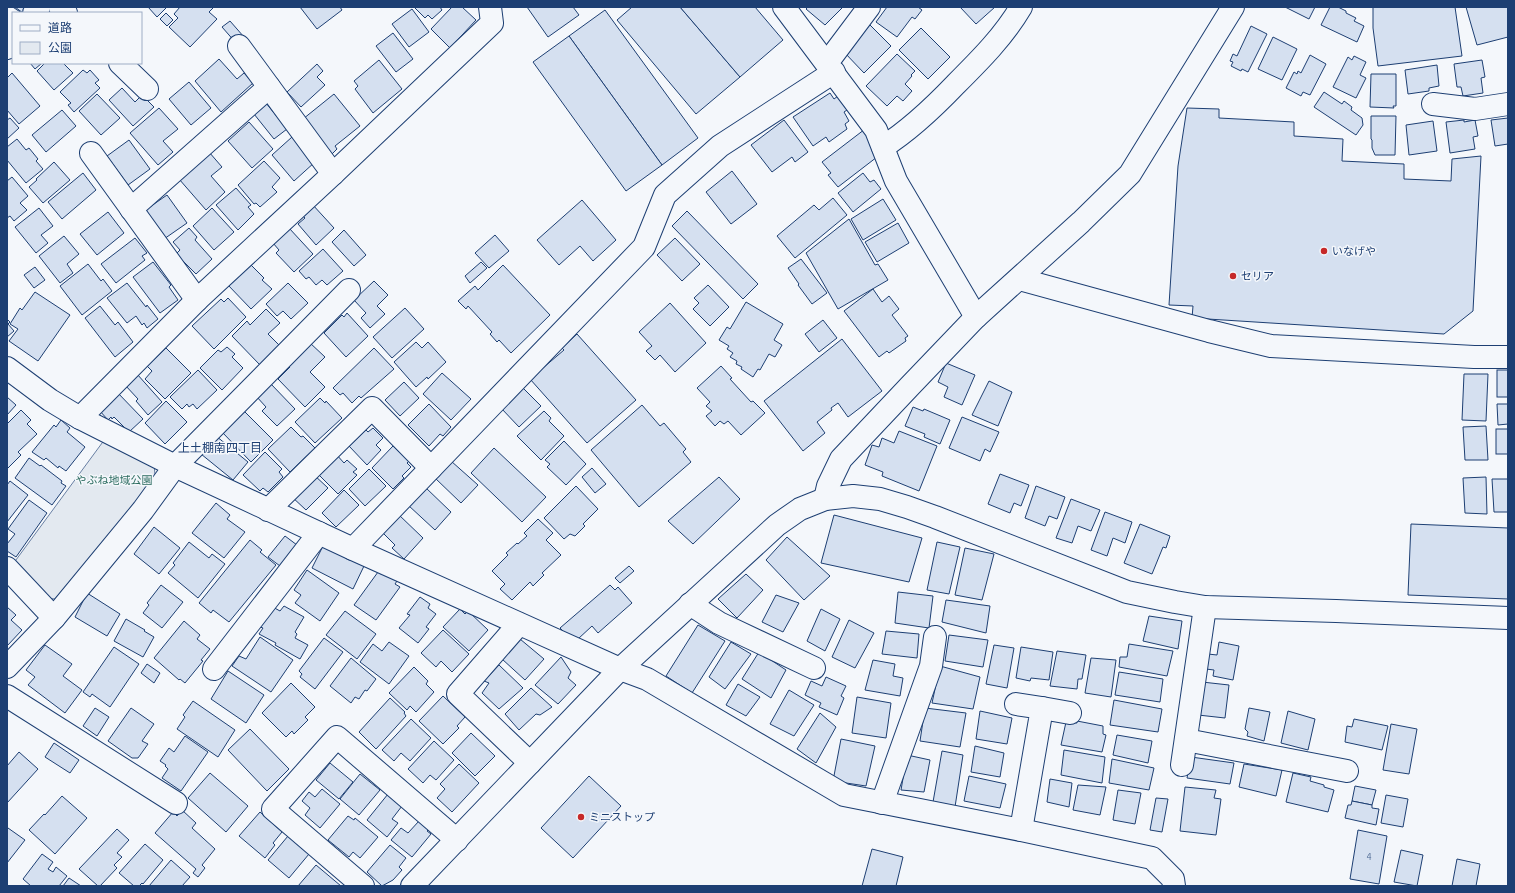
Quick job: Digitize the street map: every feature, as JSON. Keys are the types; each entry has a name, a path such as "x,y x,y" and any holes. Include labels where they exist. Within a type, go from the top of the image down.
{"street":[{"path":"80,418 197,300 333,174 492,23 490,7"},
{"path":"784,7 876,130 896,181 976,317"},
{"path":"353,549 644,247 665,195 720,146 819,83 870,7"},
{"path":"825,499 828,486 841,459 976,317 1081,222 1130,174 1233,7"},
{"path":"883,147 901,136 943,98 987,52 1016,9"},
{"path":"239,46 333,174"},
{"path":"121,64 147,89"},
{"path":"131,209 269,87"},
{"path":"1433,104 1475,109 1508,104"},
{"path":"91,153 197,300"},
{"path":"1019,279 1209,331 1271,346 1474,357 1508,357"},
{"path":"7,667 54,618 143,510 175,466 349,290"},
{"path":"7,368 50,400 80,418 175,466 319,534 620,669 646,679 844,795 1152,858 1173,880 1174,886"},
{"path":"268,510 372,408 431,468"},
{"path":"412,886 620,669 777,525 800,510 825,499 853,496 880,499 935,517 1127,592 1175,602 1205,607 1508,618"},
{"path":"214,669 319,534"},
{"path":"7,568 54,618"},
{"path":"690,604 719,623 814,668"},
{"path":"1182,765 1205,607"},
{"path":"519,624 458,694 530,763"},
{"path":"882,803 931,666 935,638"},
{"path":"7,696 176,803"},
{"path":"1016,704 1070,713"},
{"path":"1021,830 1042,708"},
{"path":"363,886 273,809 337,737 457,840"},
{"path":"1186,740 1347,771"}],"green space":[{"name":"やぶね地域公園","path":"105,439 154,464 155,475 118,526 55,599 47,598 13,564"}],"building":[{"path":"15,7 27,7 24,12"},
{"path":"148,7 167,7 157,17"},
{"path":"180,7 211,7 213,8 209,12 217,19 190,47 169,27 178,18 174,14"},
{"path":"300,7 340,7 342,10 317,29"},
{"path":"414,7 440,7 442,10 432,19 428,15 425,18"},
{"path":"452,7 462,7 476,20 450,48 431,29"},
{"path":"527,7 573,7 579,15 548,37"},
{"path":"632,7 680,7 740,77 696,114 617,20"},
{"path":"680,7 755,7 783,40 740,77"},
{"path":"808,7 843,7 825,25 806,9"},
{"path":"887,7 918,7 922,10 915,19 912,17 897,37 876,22"},
{"path":"960,7 995,7 976,24"},
{"path":"1285,7 1315,7 1309,19"},
{"path":"1330,7 1338,7 1346,11 1346,13 1356,18 1354,21 1364,26 1357,42 1321,25"},
{"path":"1373,7 1455,7 1462,56 1378,66 1373,28"},
{"path":"1466,7 1508,7 1508,37 1477,45"},
{"path":"412,9 429,32 409,47 392,24"},
{"path":"605,10 698,138 662,165 569,36"},
{"path":"166,13 173,20 167,26 160,19"},
{"path":"230,21 244,37 236,43 222,27"},
{"path":"870,25 891,46 864,73 844,52"},
{"path":"1251,26 1267,34 1248,72 1242,69 1241,71 1231,66 1233,62 1230,61 1233,54 1237,56"},
{"path":"921,28 950,57 928,79 899,50"},
{"path":"393,33 413,59 396,72 376,46"},
{"path":"569,36 662,165 626,191 533,62"},
{"path":"1273,37 1297,49 1282,80 1258,69"},
{"path":"897,54 915,71 905,84 912,91 903,101 897,96 887,106 866,86"},
{"path":"1310,55 1326,64 1310,95 1303,92 1301,96 1286,88 1294,72 1297,74 1298,71 1301,73"},
{"path":"1354,56 1366,62 1360,75 1366,78 1356,98 1333,87 1348,57 1352,60"},
{"path":"219,59 237,79 244,73 253,83 221,112 195,81"},
{"path":"379,60 402,89 373,113 355,89 358,86 354,81"},
{"path":"1482,60 1485,77 1481,78 1483,93 1463,96 1461,87 1457,87 1454,64"},
{"path":"31,64 41,64 35,69"},
{"path":"44,64 64,64 73,73 54,90 37,71"},
{"path":"317,64 323,71 317,77 325,85 301,107 287,92"},
{"path":"1437,65 1439,86 1429,88 1429,91 1408,94 1405,70"},
{"path":"83,70 87,73 90,70 99,80 95,83 100,88 74,112 68,105 71,103 60,92"},
{"path":"12,73 40,106 19,124 7,110 7,78"},
{"path":"1371,74 1396,74 1396,106 1393,106 1394,108 1370,107"},
{"path":"189,82 211,108 191,125 169,99"},
{"path":"122,88 135,102 142,95 154,107 133,126 109,100"},
{"path":"1324,92 1342,104 1344,101 1352,107 1351,110 1362,118 1363,125 1356,135 1314,107"},
{"path":"830,93 834,99 838,96 847,110 844,112 849,121 845,124 847,129 829,142 826,137 813,146 793,117"},
{"path":"97,94 120,118 101,135 79,111"},
{"path":"334,94 360,126 335,146 337,149 332,154 303,119"},
{"path":"266,103 287,129 274,139 254,114"},
{"path":"159,108 178,129 163,141 173,152 158,165 130,133"},
{"name":"いなげや","path":"1187,108 1219,109 1219,118 1294,122 1294,136 1343,139 1342,161 1404,164 1404,179 1451,181 1452,159 1481,156 1473,311 1444,334 1192,318 1193,306 1169,305 1178,166"},
{"path":"62,110 76,126 46,152 32,135"},
{"path":"1371,116 1396,116 1395,155 1375,155 1372,148 1371,139"},
{"path":"10,118 19,128 7,139 7,120"},
{"path":"1508,118 1508,144 1495,146 1491,120"},
{"path":"784,120 808,152 795,162 792,157 772,172 751,145"},
{"path":"1464,120 1464,122 1475,120 1478,136 1473,137 1475,149 1450,153 1446,122"},
{"path":"1433,121 1437,151 1409,155 1406,125"},
{"path":"249,122 273,149 252,168 228,141"},
{"path":"869,126 877,147 872,151 877,157 838,187 828,175 831,173 822,162"},
{"path":"292,137 315,162 294,181 272,155"},
{"path":"17,139 26,150 29,148 38,159 36,161 43,169 26,183 7,160 7,147"},
{"path":"129,140 150,169 128,185 107,156"},
{"path":"209,152 222,167 211,176 225,192 206,210 179,179"},
{"path":"264,161 280,178 272,187 277,192 260,207 256,203 254,204 238,185"},
{"path":"54,162 70,180 43,203 29,187"},
{"path":"732,171 757,204 731,224 706,192"},
{"path":"83,173 96,190 62,219 48,202"},
{"path":"863,173 870,182 874,180 881,189 853,212 838,193"},
{"path":"12,177 28,196 20,203 27,210 14,221 10,216 7,218 7,181"},
{"path":"236,188 251,205 248,207 254,214 238,230 216,205"},
{"path":"167,195 187,223 164,239 144,211"},
{"path":"833,198 847,215 795,258 777,236 814,205 819,210"},
{"path":"883,199 896,220 863,240 851,219"},
{"path":"582,200 616,240 593,261 580,246 559,265 537,240"},
{"path":"312,204 334,228 316,245 298,224 305,218 301,214"},
{"path":"39,208 53,226 41,235 48,243 36,253 15,227"},
{"path":"212,208 234,232 214,250 193,226"},
{"path":"687,211 758,284 743,299 672,226"},
{"path":"108,212 124,233 97,255 80,234"},
{"path":"849,219 875,265 878,264 888,280 838,309 806,253"},
{"path":"898,223 909,243 877,262 865,242"},
{"path":"189,228 197,237 195,240 212,259 196,274 176,254 180,250 173,242"},
{"path":"289,228 313,254 294,272 276,253 279,250 273,243"},
{"path":"344,230 366,255 354,266 332,242"},
{"path":"495,235 509,251 489,268 475,253"},
{"path":"64,236 79,254 67,264 73,273 60,283 39,256"},
{"path":"135,238 147,253 142,256 145,260 116,283 101,264"},
{"path":"675,238 700,264 682,281 657,255"},
{"path":"323,249 343,271 327,285 322,280 316,285 309,277 306,279 299,271"},
{"path":"801,259 827,293 812,304 788,268"},
{"path":"153,262 171,285 169,287 178,300 160,313 133,277"},
{"path":"481,262 487,268 470,283 465,276"},
{"path":"88,264 101,281 103,279 112,291 82,315 60,286"},
{"path":"251,265 264,278 262,280 272,289 251,309 227,284 245,267 247,269"},
{"path":"503,265 550,315 511,353 499,340 497,342 490,334 492,332 468,306 466,309 458,301 475,286 478,290"},
{"path":"35,267 45,280 34,288 24,275"},
{"path":"374,281 388,295 377,306 385,314 370,328 361,318 366,313 354,300"},
{"path":"127,283 146,307 147,305 158,319 147,328 144,323 142,325 136,316 127,323 107,298"},
{"path":"288,283 308,303 291,319 283,311 277,316 266,304"},
{"path":"708,285 729,307 710,326 693,309 699,303 694,298"},
{"path":"873,289 882,302 889,296 899,309 892,315 908,336 905,338 906,341 889,353 887,351 879,357 844,311"},
{"path":"35,292 70,315 38,361 9,341 18,329 10,324 20,308 22,310"},
{"path":"228,298 246,317 214,349 192,326 221,299 224,302"},
{"path":"746,302 783,324 774,340 782,345 775,357 769,354 760,370 758,369 753,377 741,369 742,367 736,364 737,361 730,357 733,353 727,349 729,346 719,340 727,327 730,329"},
{"path":"670,303 706,343 675,372 660,355 655,360 646,351 652,346 639,332"},
{"path":"100,306 115,325 118,322 133,342 115,357 85,318"},
{"path":"405,308 424,329 392,358 373,337"},
{"path":"266,309 280,323 268,334 280,346 260,365 232,336 247,321 250,325"},
{"path":"347,313 368,336 346,357 324,333 342,315 344,317"},
{"path":"7,319 10,322 8,324 14,331 7,337"},
{"path":"823,320 837,338 819,352 805,334"},
{"path":"577,334 636,400 587,443 530,379 564,350 562,348"},
{"path":"842,339 882,391 848,417 838,403 831,408 832,410 817,422 825,433 803,451 764,401"},
{"path":"309,342 325,357 310,372 325,387 305,407 278,379 290,367 287,364"},
{"path":"416,342 422,348 428,342 446,362 428,379 427,377 416,387 394,362"},
{"path":"227,347 235,354 232,357 243,368 222,390 200,368 218,350 221,352"},
{"path":"166,348 191,373 165,399 145,379 152,371 147,366"},
{"path":"374,348 394,369 361,398 359,396 352,403 343,393 340,395 333,388"},
{"path":"946,363 975,375 962,405 944,397 948,387 938,382"},
{"path":"721,366 732,378 730,379 751,402 753,401 765,413 741,435 728,421 724,424 720,421 715,426 706,416 712,411 706,406 710,402 697,388"},
{"path":"198,370 217,390 197,409 193,404 189,407 187,404 182,409 170,397"},
{"path":"1497,370 1508,370 1508,397 1497,397"},
{"path":"442,373 471,399 451,420 423,394"},
{"path":"137,374 162,402 148,415 136,401 138,399 125,385"},
{"path":"1464,374 1488,374 1486,421 1462,420"},
{"path":"989,381 1012,392 998,426 972,415"},
{"path":"404,382 419,398 400,416 385,400"},
{"path":"270,383 295,409 277,426 262,411 266,407 256,396"},
{"path":"520,385 541,406 519,427 501,408"},
{"path":"116,391 143,419 129,432 114,417 112,419 111,417 108,420 99,410"},
{"path":"7,397 16,405 7,415"},
{"path":"320,398 325,403 326,401 342,418 315,443 295,422"},
{"path":"166,401 187,422 165,444 145,423"},
{"path":"429,404 451,427 443,436 440,434 429,446 408,425"},
{"path":"1497,404 1508,404 1508,424 1498,425"},
{"path":"642,405 660,426 664,423 686,449 683,452 691,462 639,507 591,450"},
{"path":"913,407 923,411 924,409 950,420 940,444 924,437 925,434 905,426"},
{"path":"21,410 31,420 27,424 37,434 18,452 21,455 7,469 7,424"},
{"path":"243,410 273,440 251,462 221,431"},
{"path":"544,411 551,418 549,421 564,436 541,460 517,436"},
{"path":"962,417 999,432 990,452 985,449 980,461 949,448"},
{"path":"61,420 70,428 67,432 85,447 66,471 59,466 58,468 46,458 44,460 32,452 54,425 56,427"},
{"path":"1486,426 1488,460 1465,460 1463,427"},
{"path":"291,427 315,448 290,472 268,449"},
{"path":"373,428 383,438 376,445 381,450 367,465 349,446 366,430 368,432"},
{"path":"1496,429 1508,429 1508,454 1496,454"},
{"path":"899,431 937,446 919,491 882,476 883,472 865,465 872,445 879,447 882,438 894,443"},
{"path":"216,436 248,462 233,480 201,454"},
{"path":"564,441 586,464 566,485 547,467 550,464 545,460"},
{"path":"393,446 399,452 401,449 411,459 407,463 411,467 402,476 404,478 393,489 372,468"},
{"path":"494,448 546,497 522,522 471,473"},
{"path":"265,452 282,469 279,472 283,477 268,492 263,488 260,491 243,475"},
{"path":"336,454 344,463 347,460 357,469 353,472 357,475 338,494 317,473"},
{"path":"29,458 40,466 41,465 62,481 61,483 66,486 52,505 15,478"},
{"path":"451,461 478,485 461,503 435,478"},
{"path":"592,468 606,484 595,493 582,477"},
{"path":"369,469 386,486 365,506 349,489"},
{"path":"313,474 328,488 306,510 291,496"},
{"path":"1000,474 1029,485 1021,506 1014,503 1010,513 988,504"},
{"path":"719,477 740,499 693,544 668,521"},
{"path":"1486,477 1487,514 1465,513 1463,478"},
{"path":"1492,479 1508,479 1508,512 1494,512"},
{"path":"10,481 28,495 7,522 7,485"},
{"path":"576,486 598,509 583,524 585,526 575,536 570,534 564,539 544,518"},
{"path":"1036,486 1065,497 1057,519 1049,516 1045,526 1025,518"},
{"path":"425,487 451,512 435,530 408,505"},
{"path":"344,490 359,505 336,527 322,513"},
{"path":"1071,499 1100,510 1091,531 1078,526 1072,543 1056,538"},
{"path":"29,500 47,513 16,557 7,551 7,544 15,534 8,529"},
{"path":"216,503 230,515 227,519 245,532 224,558 192,533"},
{"path":"1105,512 1132,522 1125,543 1113,538 1107,556 1091,550"},
{"path":"398,514 423,538 404,559 392,548 395,545 382,532"},
{"path":"834,515 922,538 909,582 821,563"},
{"path":"538,519 553,533 546,540 561,555 542,573 544,575 533,586 530,582 512,600 500,589 505,584 492,571 508,555 506,553 527,536 524,533"},
{"path":"1140,524 1170,536 1166,548 1163,547 1152,574 1124,563"},
{"path":"1411,524 1508,528 1508,599 1408,595"},
{"path":"154,527 180,548 159,574 134,554"},
{"path":"285,536 297,545 280,566 268,557"},
{"path":"787,537 830,576 804,600 766,560"},
{"path":"250,540 262,550 260,552 276,565 229,622 213,610 211,613 199,603"},
{"path":"189,542 209,558 212,554 225,564 198,598 168,573 175,565 173,563"},
{"path":"937,542 960,547 949,594 927,590"},
{"path":"323,546 364,566 353,589 312,568"},
{"path":"965,548 994,554 982,600 955,595"},
{"path":"629,566 634,571 620,583 615,578"},
{"path":"307,570 339,593 320,621 295,603 301,595 294,590"},
{"path":"383,571 397,581 395,584 400,587 376,620 354,605 378,572 381,574"},
{"path":"746,574 763,590 737,618 718,599"},
{"path":"161,585 183,602 162,628 143,613 149,605 147,603"},
{"path":"610,585 615,590 618,587 632,603 598,633 592,626 578,639 564,632 560,628"},
{"path":"898,592 933,596 929,628 895,623"},
{"path":"87,593 120,614 107,636 75,617"},
{"path":"776,595 799,603 783,632 762,622"},
{"path":"420,597 430,604 428,608 436,614 426,627 429,629 418,643 399,628 410,615 407,614"},
{"path":"946,600 990,606 986,633 942,622"},
{"path":"271,606 280,611 284,606 304,617 295,632 297,634 295,638 308,645 300,659 259,634 263,628 260,627"},
{"path":"7,607 16,615 11,620 22,630 7,646"},
{"path":"460,609 465,614 468,611 488,630 469,651 443,627"},
{"path":"821,609 840,619 825,651 807,641"},
{"path":"345,611 376,634 357,659 326,635"},
{"path":"1149,616 1182,621 1178,649 1143,641"},
{"path":"126,619 154,637 143,657 114,641"},
{"path":"849,620 874,633 855,668 832,657"},
{"path":"184,621 200,635 197,639 210,649 201,660 203,661 185,683 180,679 179,680 154,658"},
{"path":"698,625 725,641 692,693 666,676"},
{"path":"443,630 469,654 452,672 441,661 436,667 421,653"},
{"path":"886,631 919,634 917,658 882,654"},
{"path":"949,635 988,640 983,667 945,661"},
{"path":"260,637 293,660 271,692 232,666 239,656 246,659"},
{"path":"324,638 343,652 315,689 300,677 302,674 299,671"},
{"path":"520,639 544,659 525,680 502,659"},
{"path":"389,642 409,656 389,684 360,662 373,644 382,651"},
{"path":"731,642 751,654 725,689 709,677"},
{"path":"1219,642 1239,646 1233,680 1213,676 1214,670 1206,669 1208,654 1217,655"},
{"path":"1129,644 1173,651 1167,676 1119,667 1120,657 1127,657"},
{"path":"45,645 72,664 63,676 82,690 65,713 28,685 35,677 26,670"},
{"path":"994,645 1014,648 1007,688 986,684"},
{"path":"114,647 139,664 110,707 92,694 90,697 83,692"},
{"path":"1021,647 1053,652 1049,680 1031,678 1030,681 1016,678"},
{"path":"1057,651 1086,655 1082,679 1078,679 1077,689 1050,686"},
{"path":"759,652 786,670 771,698 742,679"},
{"path":"561,657 571,672 568,678 576,685 558,704 535,685"},
{"path":"351,658 376,679 367,691 365,690 359,699 355,697 351,703 330,686"},
{"path":"1091,658 1116,660 1111,697 1085,693"},
{"path":"873,660 895,664 893,676 903,678 900,696 865,690"},
{"path":"147,664 160,673 154,683 141,673"},
{"path":"499,665 523,688 499,709 482,693 489,683 484,681"},
{"path":"940,666 980,677 973,709 932,703"},
{"path":"414,667 428,681 426,684 434,692 416,712 410,706 407,710 389,693"},
{"path":"228,671 264,695 246,723 211,699"},
{"path":"1119,672 1163,679 1160,702 1115,695"},
{"path":"826,677 846,686 841,696 844,698 837,715 819,707 821,703 805,695 811,681 822,686"},
{"path":"1202,682 1229,685 1225,718 1198,715"},
{"path":"291,683 315,707 305,717 308,720 294,734 292,731 286,737 262,713"},
{"path":"738,684 760,697 746,716 726,705"},
{"path":"531,688 552,707 540,715 536,714 519,730 505,714"},
{"path":"789,690 814,705 794,736 770,724"},
{"path":"443,696 465,717 457,726 459,728 443,744 419,721"},
{"path":"857,697 891,703 886,738 852,733"},
{"path":"390,698 405,712 404,713 406,716 376,749 359,732"},
{"path":"1114,700 1162,709 1158,732 1110,725"},
{"path":"193,701 235,730 218,757 177,729 185,717 183,715"},
{"path":"95,708 109,717 97,736 83,726"},
{"path":"131,708 154,724 142,741 148,744 138,758 132,758 108,741"},
{"path":"925,708 966,713 960,747 920,741"},
{"path":"1249,708 1270,712 1264,741 1247,736 1248,732 1245,729"},
{"path":"980,711 1012,718 1007,744 976,739"},
{"path":"1288,711 1315,719 1308,750 1281,743"},
{"path":"820,713 836,727 816,763 797,749"},
{"path":"411,719 431,738 410,761 401,753 394,761 382,750"},
{"path":"1354,719 1388,726 1382,750 1345,742 1347,726 1352,727"},
{"path":"1077,721 1103,726 1103,734 1106,735 1102,752 1061,745 1066,722 1077,723"},
{"path":"1391,724 1417,729 1409,774 1383,770"},
{"path":"250,729 289,769 267,791 228,750"},
{"path":"471,733 495,756 475,776 452,753"},
{"path":"1117,735 1152,741 1148,763 1113,755"},
{"path":"185,736 208,752 181,791 162,778 168,769 165,766 166,765 160,761 169,748 174,752"},
{"path":"841,739 875,746 866,786 833,781"},
{"path":"434,741 454,760 436,780 430,775 423,783 408,769"},
{"path":"54,743 79,760 70,773 45,757"},
{"path":"975,746 1004,753 1000,777 971,772"},
{"path":"1064,750 1105,757 1102,783 1061,775"},
{"path":"942,751 963,755 955,807 933,802"},
{"path":"19,752 38,769 7,803 7,766"},
{"path":"907,755 930,760 924,792 901,790"},
{"path":"1191,757 1234,763 1230,784 1187,778"},
{"path":"1112,759 1154,768 1149,790 1109,783"},
{"path":"330,763 353,782 339,799 316,780"},
{"path":"459,764 479,783 452,812 437,798 445,789 440,784"},
{"path":"1244,764 1282,770 1276,796 1239,787"},
{"path":"210,773 248,806 226,832 188,798"},
{"path":"1293,773 1311,777 1310,781 1334,790 1328,812 1286,802"},
{"path":"360,774 380,790 359,815 340,799"},
{"name":"ミニストップ","path":"589,776 621,806 573,858 541,828"},
{"path":"969,776 1006,784 1000,808 964,801"},
{"path":"1050,779 1072,783 1069,807 1047,802"},
{"path":"1078,785 1106,787 1100,815 1073,810"},
{"path":"1355,786 1376,790 1372,805 1352,801"},
{"path":"1185,787 1216,790 1214,798 1221,799 1216,835 1180,831"},
{"path":"322,789 340,804 320,828 305,815 310,808 302,801 309,792 315,797"},
{"path":"1118,790 1141,793 1135,824 1113,820"},
{"path":"388,794 402,806 392,819 398,823 387,837 367,820"},
{"path":"1386,795 1408,799 1403,827 1381,823"},
{"path":"62,796 87,818 55,854 29,830"},
{"path":"1156,798 1168,799 1162,832 1150,830"},
{"path":"1352,801 1372,805 1372,808 1379,809 1376,825 1345,818 1348,805 1351,805"},
{"path":"182,810 196,823 192,828 215,849 202,865 205,868 198,877 193,873 196,869 155,833 173,812 177,816"},
{"path":"260,812 282,832 273,843 275,845 265,858 239,836"},
{"path":"348,816 354,820 355,818 378,837 360,858 353,852 349,857 328,840"},
{"path":"419,821 429,829 427,831 431,834 412,857 391,840 401,828 408,833"},
{"path":"8,828 25,840 7,863 7,830"},
{"path":"117,829 129,840 117,853 122,857 114,865 117,868 100,886 98,886 79,869"},
{"path":"1358,830 1387,836 1379,884 1350,879"},
{"path":"288,836 309,854 289,878 268,860"},
{"path":"145,844 163,860 143,884 134,886 119,873"},
{"path":"390,845 406,858 399,867 402,870 393,880 382,886 367,872"},
{"path":"872,849 903,857 896,886 862,886"},
{"path":"1401,850 1423,855 1417,886 1394,882"},
{"path":"42,854 53,862 48,869 53,872 56,867 67,876 59,886 31,886 23,879"},
{"path":"1457,859 1480,864 1476,886 1452,886"},
{"path":"171,860 190,877 182,886 149,886"},
{"path":"316,865 341,886 298,886"},
{"path":"69,878 81,886 63,886"}],"place":[{"name":"いなげや","path":"1324,251"},
{"name":"セリア","path":"1233,276"},
{"name":"ミニストップ","path":"581,817"}],"district":[{"name":"上土棚南四丁目","path":"220,448"}]}
